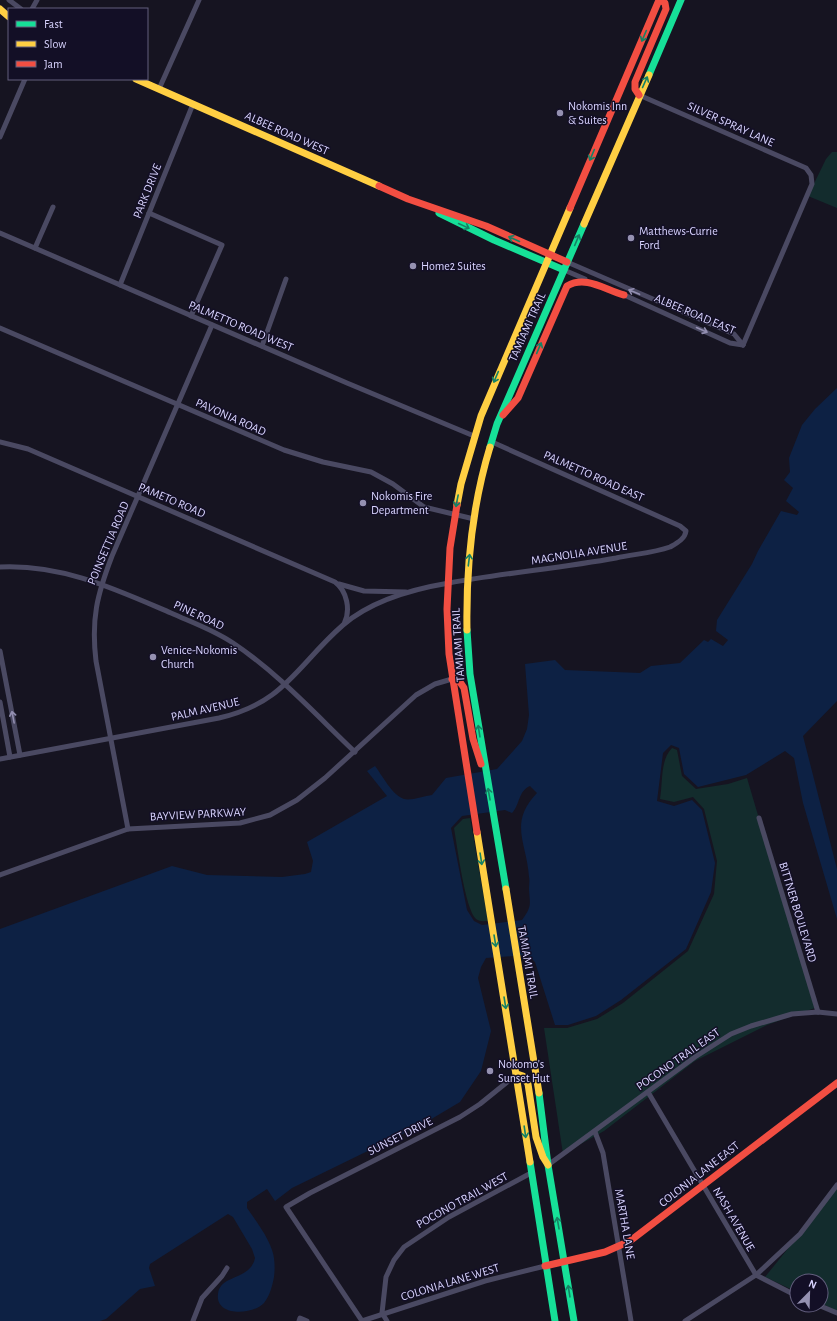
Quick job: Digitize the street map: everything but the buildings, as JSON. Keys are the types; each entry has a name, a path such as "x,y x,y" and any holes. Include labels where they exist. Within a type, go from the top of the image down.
{"main road":[{"path":"640,95 634,89 635,82 666,9 665,3 660,0"},
{"name":"TAMIAMI TRAIL","path":"555,1321 545,1266 517,1074 452,679 448,632 448,583 455,516 461,484 474,436 487,399 660,0"},
{"name":"TAMIAMI TRAIL","path":"574,1321 485,769 468,653 466,580 474,519 492,442 500,418 681,0"},
{"path":"0,9 8,16"},
{"name":"ALBEE ROAD WEST","path":"138,80 430,207 472,221 567,262"},
{"name":"ALBEE ROAD WEST","path":"430,207 450,219 546,263"},
{"name":"ALBEE ROAD EAST","path":"546,263 564,270"},
{"path":"500,418 518,398 567,286 575,281 585,281 624,295"},
{"path":"452,679 460,682 464,688 472,740 485,769"},
{"path":"517,1074 523,1076 528,1084 537,1143 540,1155 548,1165"},
{"name":"COLONIA LANE EAST","path":"545,1266 605,1252 618,1247 640,1234 837,1083"}],"street":[{"path":"9,0 20,8"},
{"path":"159,89 199,0"},
{"path":"0,137 25,80"},
{"name":"SILVER SPRAY LANE","path":"640,95 806,168 811,176 812,184 743,345"},
{"name":"PARK DRIVE","path":"120,285 193,104"},
{"path":"35,248 53,207"},
{"path":"149,213 222,246 191,316"},
{"name":"PALMETTO ROAD WEST","path":"0,233 474,436"},
{"name":"ALBEE ROAD EAST","path":"567,262 734,334 743,345"},
{"name":"ALBEE ROAD EAST","path":"564,270 624,295 730,343 743,345"},
{"path":"262,346 286,279"},
{"name":"POINSETTIA ROAD","path":"128,829 110,739 93,640 96,605 101,583 212,325"},
{"name":"PAVONIA ROAD","path":"0,328 295,455 371,472 393,484 424,507 455,516 474,519"},
{"name":"PAMETO ROAD","path":"0,442 28,449 335,582 364,591 409,592"},
{"name":"PALMETTO ROAD EAST","path":"492,442 680,526 686,531"},
{"name":"MAGNOLIA AVENUE","path":"448,583 584,564 663,549 682,539 686,531"},
{"name":"PINE ROAD","path":"0,567 43,568 74,574 101,583 228,640 249,655 285,685 355,752"},
{"path":"335,582 341,586 345,595 347,611 343,625"},
{"name":"PALM AVENUE","path":"0,759 110,739 241,712 267,699 285,685 343,625 376,605 409,592 448,583"},
{"path":"0,650 20,755"},
{"name":"BAYVIEW PARKWAY","path":"0,875 128,829 240,823 260,819 279,811 297,800 355,752 416,695 435,684 452,679"},
{"path":"0,702 10,757"},
{"name":"BITTNER BOULEVARD","path":"759,818 818,1012"},
{"name":"POCONO TRAIL EAST","path":"548,1165 595,1132 703,1051 731,1034 781,1017 803,1012 837,1014"},
{"name":"SUNSET DRIVE","path":"362,1321 286,1207 310,1193 460,1117 480,1104 517,1074"},
{"name":"NASH AVENUE","path":"648,1092 756,1275"},
{"name":"MARTHA LANE","path":"595,1132 602,1153 631,1321"},
{"name":"POCONO TRAIL WEST","path":"382,1313 386,1277 394,1260 404,1247 449,1217 531,1173"},
{"path":"685,1321 756,1275 800,1234 837,1185"},
{"name":"COLONIA LANE WEST","path":"362,1321 382,1313 514,1272 545,1266"},
{"path":"193,1321 202,1298 222,1276 227,1268"},
{"path":"756,1275 789,1292"},
{"path":"382,1313 387,1321"},
{"path":"299,1321 300,1318 307,1321"}],"green space":[{"path":"832,152 837,152 837,208 808,196 826,159"},
{"path":"672,748 677,750 682,776 696,789 728,784 747,778 815,1008 767,1025 695,1061 604,1131 563,1154 544,1028 567,1028 597,1019 623,1003 688,951 714,894 717,861 704,809 693,797 674,802 660,799 665,759"},
{"path":"470,818 488,921 476,919 472,913 468,903 459,862 454,828 463,819"},
{"path":"837,1188 837,1311 829,1307 829,1273 789,1273 789,1288 765,1277"}],"water":[{"path":"837,388 837,701 803,736 837,869 837,919 803,803 794,758 785,751 746,775 698,787 684,774 679,748 671,745 663,753 657,801 674,806 692,800 702,810 715,863 711,892 686,949 621,1000 596,1016 568,1025 555,1025 535,962 528,955 486,958 481,967 478,978 491,1031 481,1071 460,1102 423,1124 292,1188 275,1201 267,1189 247,1202 247,1208 270,1244 275,1267 274,1277 268,1297 259,1307 252,1310 236,1312 222,1307 219,1301 218,1294 224,1283 247,1271 255,1258 252,1249 233,1217 228,1214 150,1264 149,1268 155,1286 140,1289 106,1319 100,1321 0,1321 0,929 172,866 207,875 282,877 311,872 313,861 307,842 387,796 367,771 375,766 395,793 404,799 414,799 432,795 446,778 497,769 522,741 527,729 529,715 525,664 555,660 565,670 640,673 651,666 680,663 704,640 708,642 711,639 723,646 728,640 716,631 717,620 752,564 781,511 797,515 799,512 786,501 793,488 784,480 790,472 789,458 802,425 815,409","holes":["530,786 537,793 528,804 523,814 521,824 521,834 528,865 529,908 522,920 482,925 474,921 467,910 451,828 462,816 505,810 512,813 515,810 523,791"]}],"traffic: fast":[{"path":"649,75 681,0"},
{"path":"439,213 494,240 564,270"},
{"path":"490,447 497,424 584,224"},
{"path":"467,630 470,674 506,889"},
{"path":"539,1093 548,1165 574,1321"},
{"path":"530,1162 555,1321"}],"traffic: slow":[{"path":"0,9 8,16"},
{"path":"584,224 649,75"},
{"path":"138,80 379,186"},
{"path":"457,505 461,484 481,416 570,208"},
{"path":"467,630 471,538 479,492 490,447"},
{"path":"477,832 530,1162"},
{"path":"506,889 539,1093"},
{"path":"517,1074 523,1076 528,1084 536,1137 543,1157 548,1165"}],"traffic: jam":[{"path":"570,208 659,0"},
{"path":"639,95 635,89 635,82 666,9 665,3 660,0"},
{"path":"379,186 408,199 486,226 567,262"},
{"path":"503,415 518,398 567,286 581,282 596,284 624,295"},
{"path":"457,505 450,548 447,609 449,654 477,832"},
{"path":"452,679 460,682 464,688 473,739 481,764"},
{"path":"545,1266 605,1252 630,1241 837,1083"}],"place":[{"name":"Nokomis Inn & Suites","path":"560,113"},
{"name":"Matthews-Currie Ford","path":"631,238"},
{"name":"Home2 Suites","path":"413,266"},
{"name":"Nokomis Fire Department","path":"363,503"},
{"name":"Venice-Nokomis Church","path":"153,657"},
{"name":"Nokomo’s Sunset Hut","path":"490,1071"}]}
